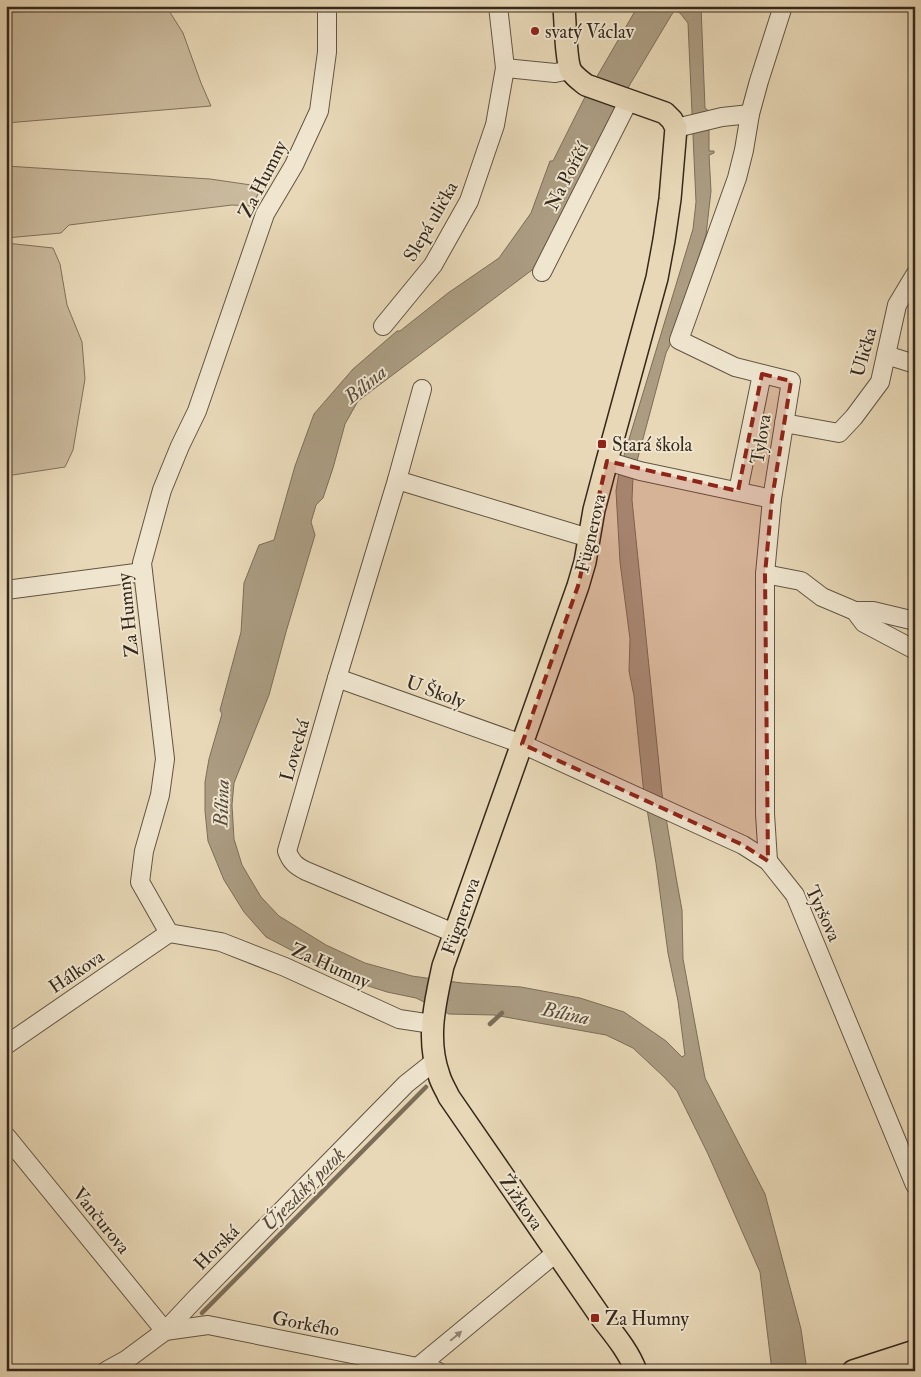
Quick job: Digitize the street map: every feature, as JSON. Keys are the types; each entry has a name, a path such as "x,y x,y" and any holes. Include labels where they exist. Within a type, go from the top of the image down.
{"main road":[{"path":"564,6 570,70 577,78 586,85 665,113 682,126"},
{"name":"Fügnerova","path":"432,1018 443,966 454,933 585,562 589,538 613,462 657,278 682,126"},
{"name":"Žižkova","path":"432,1018 435,1061 439,1077 449,1097 618,1339 636,1371"},
{"path":"853,1371 915,1351"}],"street":[{"name":"Za Humny","path":"327,6 328,52 319,110 294,165 265,214 197,411 162,490 142,563 165,759 160,795 144,851 140,882 169,933 221,942 285,967 399,1019 432,1018"},
{"name":"Slepá ulička","path":"383,326 433,265 469,201 495,125 505,68 498,6"},
{"path":"682,126 722,117 750,114 783,6"},
{"path":"505,68 555,74 570,70"},
{"name":"Na Poříčí","path":"542,272 629,100"},
{"name":"Tylova","path":"750,114 737,178 679,340 736,368 791,380 772,499 765,574 765,814 768,861"},
{"name":"Ulička","path":"784,423 839,433 854,417 880,382 897,306 915,275"},
{"path":"886,355 915,364"},
{"path":"738,491 762,374"},
{"name":"Lovecká","path":"422,389 287,851 290,860 306,872 454,933"},
{"path":"613,462 640,471 772,499"},
{"path":"396,480 589,538"},
{"path":"6,590 143,572"},
{"path":"765,574 802,581 822,596 855,611 873,611 915,621"},
{"path":"855,611 864,623 915,650"},
{"name":"U Školy","path":"336,678 522,744"},
{"name":"Tyršova","path":"522,744 744,844 768,861 795,895 915,1185"},
{"name":"Hálkova","path":"6,1045 169,933"},
{"name":"Horská","path":"106,1371 126,1360 166,1331 406,1084 435,1061"},
{"name":"Vančurova","path":"6,1136 166,1331"},
{"path":"418,1367 557,1252"},
{"name":"Gorkého","path":"166,1331 208,1325 437,1371"}],"highlighted area":[{"path":"762,374 791,381 772,499 765,574 768,861 743,845 522,744 578,586 607,461 738,491"}],"shaded area":[{"path":"106,6 166,6 183,33 211,106 6,123 6,13"},
{"path":"6,166 210,179 258,186 259,192 252,206 232,205 69,225 61,233 6,238"},
{"path":"6,243 53,248 60,264 67,305 82,342 85,379 73,450 65,467 6,476"}],"water":[{"name":"Bílina","path":"638,6 701,6 705,108 709,111 709,151 714,151 714,153 709,155 711,191 706,235 666,353 633,476 632,500 662,794 682,910 683,959 705,1078 765,1194 801,1329 807,1371 772,1371 760,1272 708,1154 677,1091 633,1048 606,1035 494,1015 449,1014 416,998 387,992 356,982 318,964 266,937 244,912 224,880 208,841 205,782 209,759 222,714 220,710 241,632 244,583 259,545 274,540 295,466 314,414 353,369 397,331 400,331 448,293 499,258 531,213 550,161 553,161 585,97","holes":["675,11 680,13 688,23 696,202 693,229 619,472 616,491 620,562 630,639 629,671 634,696 643,785 668,953 678,1001 685,1055 682,1057 666,1041 624,1012 580,998 521,987 462,983 412,976 365,963 326,945 279,916 261,897 242,865 234,839 232,805 234,783 269,695 315,535 311,522 316,505 323,498 345,424 358,401 536,267 618,111 629,86 672,14"]}],"waterway":[{"name":"Újezdský potok","path":"490,1024 502,1013"},
{"name":"Újezdský potok","path":"202,1313 426,1087"}],"place":[{"name":"svatý Václav","path":"535,31"},
{"name":"Stará škola","path":"602,444"},
{"name":"Za Humny","path":"595,1318"}]}
